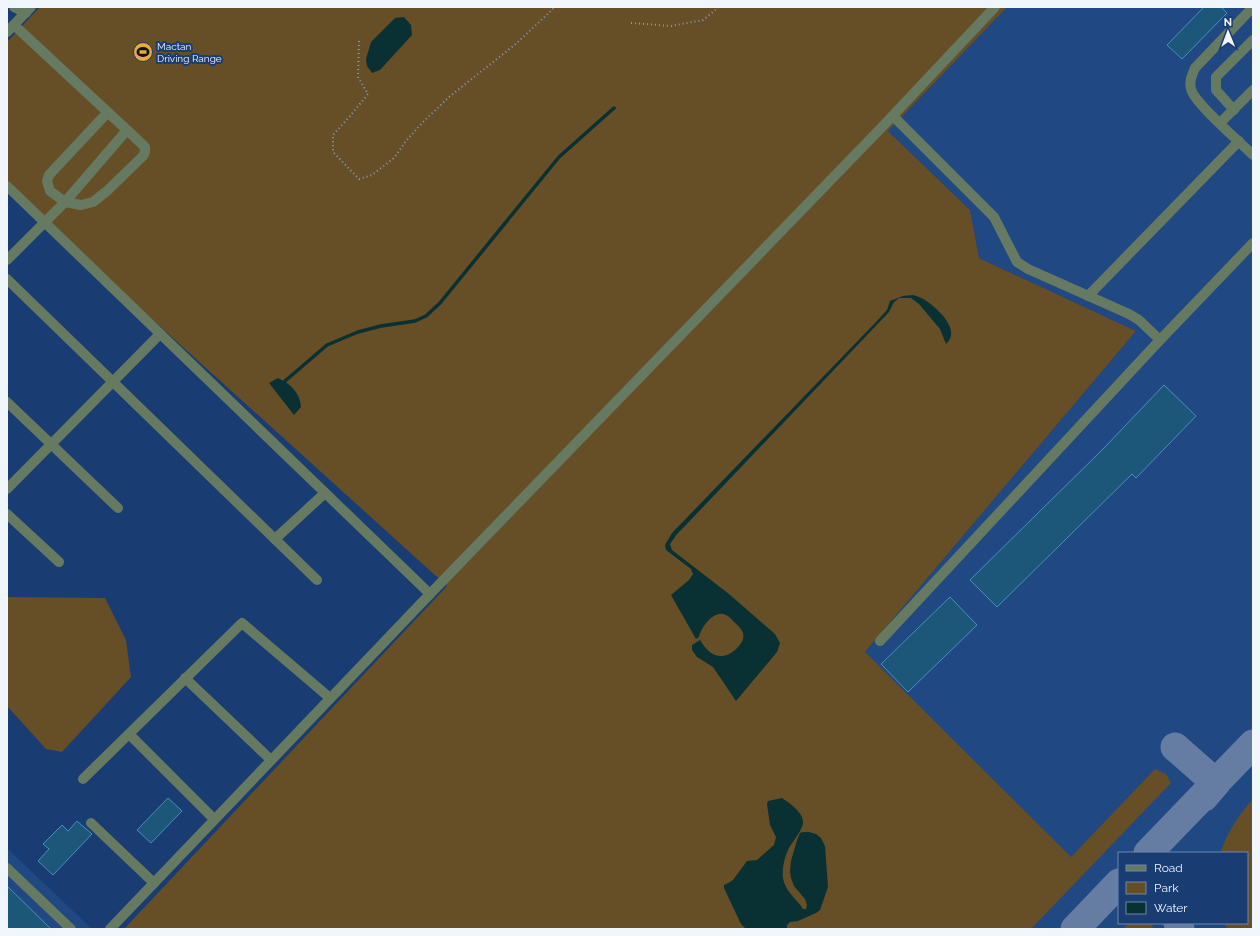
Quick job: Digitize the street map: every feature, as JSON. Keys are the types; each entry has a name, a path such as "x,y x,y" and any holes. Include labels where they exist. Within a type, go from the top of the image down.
{"street":[{"path":"14,7 29,10"},
{"path":"110,929 430,594 893,116 995,7"},
{"path":"1253,7 1195,68 1190,82 1194,96 1253,155"},
{"path":"29,10 11,29 108,112 128,130 144,147 145,152 144,156 107,191 93,202 81,205 65,202 50,191 47,181 49,175 108,112"},
{"path":"1234,110 1216,90 1216,77 1253,40"},
{"path":"1220,123 1253,90"},
{"path":"893,116 994,217 1017,262 1028,269 1129,314 1139,320 1160,340"},
{"path":"7,260 65,202 128,130"},
{"path":"1088,296 1239,141"},
{"path":"7,186 430,594"},
{"path":"880,641 1160,340 1253,243"},
{"path":"7,278 317,580"},
{"path":"7,489 160,334"},
{"path":"7,402 118,508"},
{"path":"275,540 325,493"},
{"path":"7,514 59,562"},
{"path":"83,779 242,623 330,698"},
{"path":"185,678 271,760"},
{"path":"129,734 214,819"},
{"path":"91,823 154,883"},
{"path":"7,868 71,929"}],"path":[{"path":"359,41 358,78 368,94 333,135 333,152 359,179 372,175 394,158 406,141 448,97 516,44 555,7"},
{"path":"631,23 671,26 703,20 720,7"}],"shaded area":[{"path":"971,7 1253,7 1253,929 977,929 865,652 1136,331 979,258 970,210 888,131"},
{"path":"7,848 92,929 7,929"}],"green space":[{"path":"40,7 1007,7 888,131 970,210 979,258 1136,331 865,652 1071,857 1155,769 1166,774 1171,783 1031,929 124,929 447,586 79,253 7,181 7,42"},
{"path":"7,597 105,598 126,640 131,677 62,752 46,749 7,706"},
{"path":"1253,799 1253,929 1227,929 1225,924 1248,924 1248,852 1221,852 1234,824"},
{"path":"1128,924 1152,924 1153,929 1123,929"}],"water":[{"path":"404,17 411,25 412,35 380,70 372,73 367,66 366,59 371,42 395,18"},
{"path":"913,295 936,308 946,320 950,326 951,332 950,338 946,344 940,329 919,304 911,298 899,298 894,302 889,312 677,534 670,544 672,550 729,594 775,634 780,643 777,652 736,701 713,667 697,657 692,650 692,645 700,640 712,653 723,656 736,650 742,642 743,632 729,617 719,614 715,615 708,621 702,629 699,637 696,639 671,595 689,580 693,574 691,569 666,550 665,545 672,533 876,322 887,310 890,301 903,296"},
{"path":"278,378 291,386 299,397 301,407 294,415 269,383"},
{"path":"782,798 798,811 803,821 802,827 789,848 785,859 783,878 786,887 803,909 806,909 807,905 805,899 794,886 790,871 791,861 800,833 809,832 816,834 821,838 825,846 828,887 820,910 798,921 790,922 787,925 787,929 746,929 741,924 724,885 733,880 747,861 757,860 774,845 776,837 770,825 767,804 768,801"}],"building":[{"path":"1204,7 1221,7 1227,13 1182,59 1167,45"},
{"path":"1164,385 1196,416 1136,478 1132,474 997,607 970,580 1104,448"},
{"path":"950,597 977,625 908,692 881,664"},
{"path":"168,798 182,811 151,843 137,830"},
{"path":"77,821 92,834 53,875 38,861 49,849 43,844 62,825 68,831"},
{"path":"7,886 51,929 7,929"}],"waterway":[{"path":"285,381 327,345 358,332 381,326 415,321 426,316 440,303 559,157 614,108"}],"taxiway":[{"path":"1149,852 1253,744"},
{"path":"1175,747 1216,783 1204,797"},
{"path":"1075,929 1118,884"},
{"path":"1178,924 1180,929"}],"place":[{"name":"Mactan Driving Range","path":"143,52"}]}
